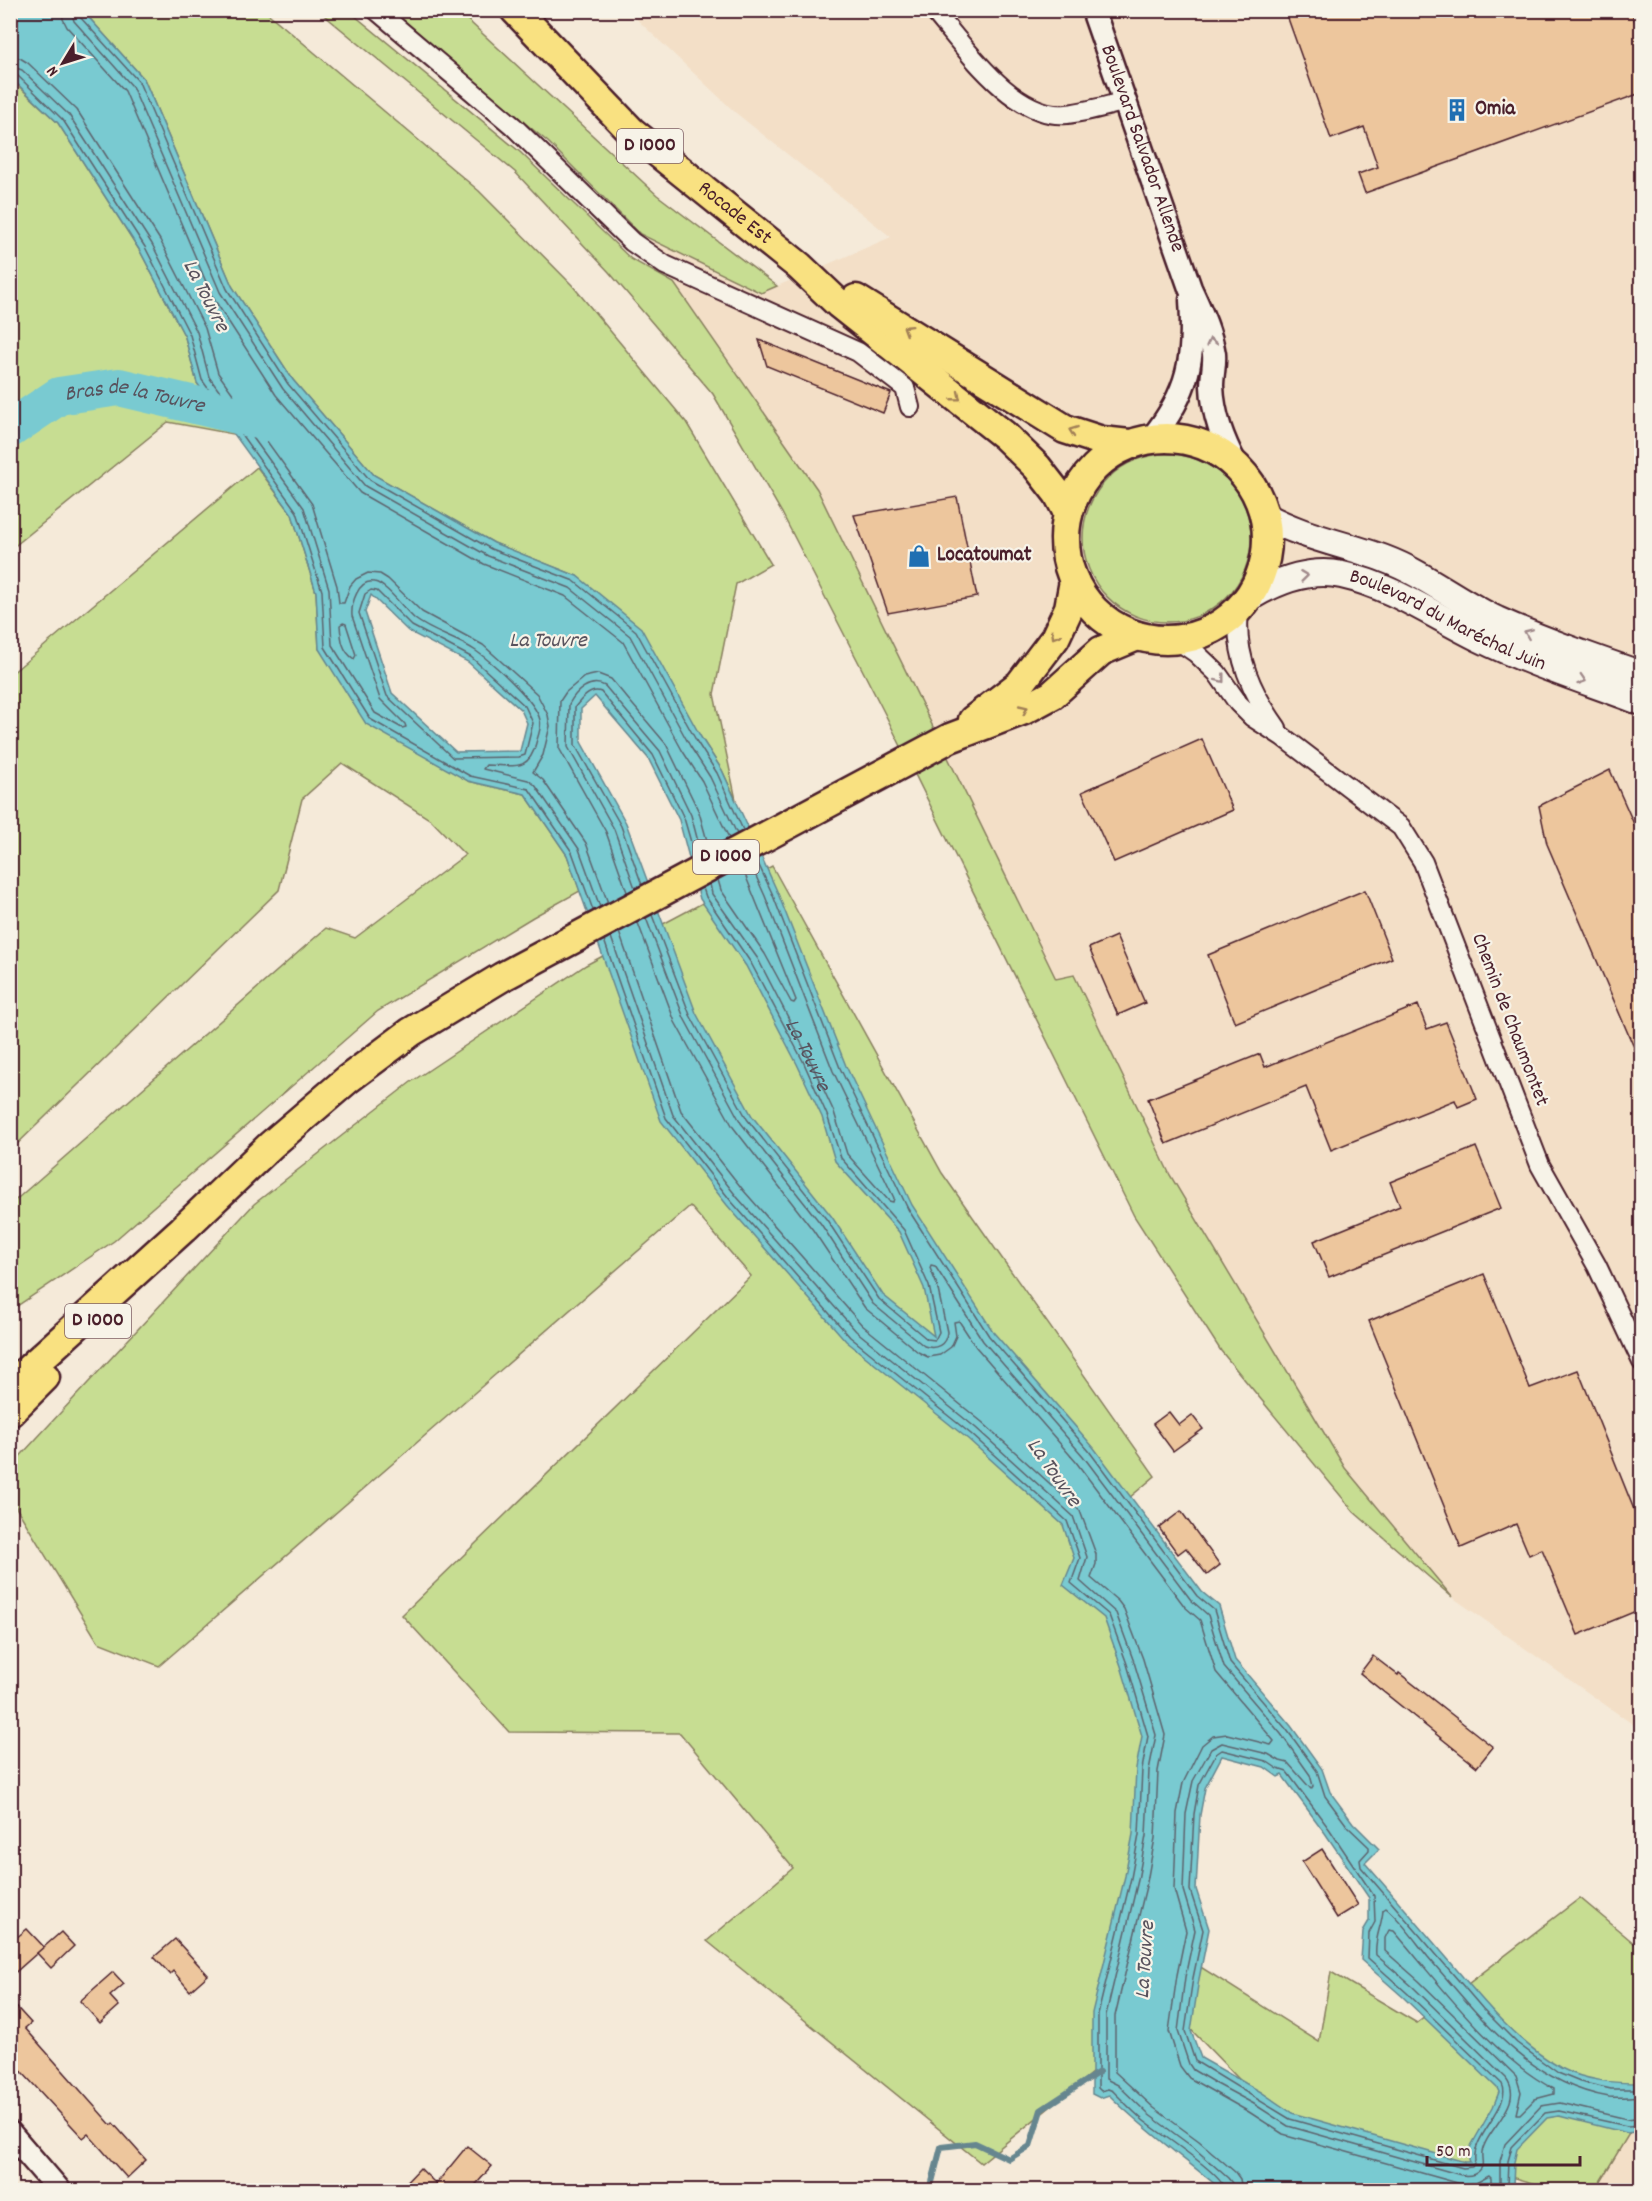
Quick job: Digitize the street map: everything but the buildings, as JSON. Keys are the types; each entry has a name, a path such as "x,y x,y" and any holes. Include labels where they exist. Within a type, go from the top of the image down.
{"main road":[{"name":"Rocade Est","path":"515,10 631,131 799,266 839,304 1005,435 1037,467 1058,494 1068,513"},
{"name":"Rocade Est","path":"799,266 896,322 1065,429 1102,441 1141,441"},
{"path":"1185,439 1213,448 1236,465 1249,480 1259,497 1265,516 1268,544 1263,572 1244,604 1211,631 1177,640 1157,640 1137,636 1117,628 1100,615 1085,599 1074,581 1065,547 1068,513 1077,490 1091,471 1109,455 1141,441 1185,439"},
{"name":"Boulevard du Maréchal Juin","path":"1265,516 1284,526 1385,559 1418,574 1495,619 1562,647 1641,675"},
{"name":"Boulevard du Maréchal Juin","path":"1244,604 1271,585 1289,578 1340,574 1406,598 1480,638 1554,670 1641,702"},
{"name":"D 1000","path":"950,738 1020,684 1054,638 1069,608 1074,581"},
{"name":"D 1000","path":"10,1386 271,1145 348,1079 411,1032 502,977 950,738 1024,710 1052,695 1101,651 1137,636"},
{"name":"D 1000","path":"10,1412 74,1348 183,1228"}],"street":[{"path":"376,10 513,126 632,242 665,265 858,352 905,388 910,408"},
{"path":"933,10 997,84 1031,108 1065,115 1126,101"},
{"name":"Boulevard Salvador Allende","path":"1094,10 1190,288 1208,327 1214,356 1213,400 1222,438 1236,465"},
{"name":"Boulevard Salvador Allende","path":"1141,441 1176,405 1188,372 1192,316 1190,288"},
{"name":"Chemin de Chaumontet","path":"1244,604 1236,631 1240,659 1261,705 1283,737"},
{"name":"Chemin de Chaumontet","path":"1177,640 1196,653 1217,673 1238,703 1252,717 1283,737 1401,827 1423,862 1540,1165 1598,1266 1641,1362"},
{"path":"10,2133 58,2190"}],"shaded area":[{"path":"628,11 1641,11 1641,1730 1452,1597 1345,1468 1170,1175 1074,975 1056,979 817,489 640,234 761,293 891,237 736,113"},
{"path":"1641,2114 1641,2190 1595,2190"}],"green space":[{"path":"83,11 265,11 479,191 572,285 686,422 771,564 736,584 714,694 736,800 722,770 702,739 577,576 494,543 374,475 293,380 232,286 144,79"},
{"path":"319,11 349,11 520,152 631,259 674,283 817,489 1056,979 1074,975 1170,1175 1345,1468 1452,1597 1354,1512 1221,1351 1134,1216 886,716 782,513 713,394 609,272 515,172"},
{"path":"388,11 458,11 657,195 777,286 761,293 640,234 548,142"},
{"path":"10,78 58,123 140,251 185,337 197,383 233,434 168,422 11,549"},
{"path":"1167,454 1183,455 1199,460 1227,478 1245,506 1250,522 1250,554 1245,570 1227,598 1199,616 1183,621 1167,622 1151,621 1135,616 1107,598 1089,570 1084,554 1083,538 1084,522 1089,506 1107,478 1135,460 1151,455"},
{"path":"257,467 292,514 316,592 319,649 468,781 525,794 567,855 580,891 378,1011 114,1241 11,1310 11,1204 326,928 355,938 465,855 431,820 342,763 302,799 279,890 11,1150 11,674"},
{"path":"772,866 942,1173 1155,1476 1116,1509 1169,1947 1319,2042 1331,1972 1417,2023 1580,1898 1641,1949 1641,2114 1595,2190 1557,2190 1267,2108 1171,2009 981,2163 707,1941 793,1868 680,1733 509,1732 402,1615 751,1276 690,1206 159,1666 98,1642 11,1499 11,1466 254,1204 411,1082 586,965"}],"water":[{"name":"La Touvre","path":"10,11 83,11 144,79 232,286 293,380 374,475 494,543 577,576 641,628 702,739 722,770 777,891 846,1066 912,1205 994,1333 1094,1448 1202,1592 1219,1606 1235,1660 1291,1726 1322,1769 1330,1792 1353,1823 1379,1849 1365,1863 1489,2007 1530,2047 1561,2068 1580,2076 1610,2082 1641,2083 1641,2131 1627,2133 1559,2116 1547,2118 1517,2149 1513,2186 1525,2190 1222,2190 1150,2132 1109,2095 1100,2098 1092,2094 1092,2013 1133,1834 1136,1768 1142,1736 1104,1618 1063,1585 1074,1558 1063,1525 968,1439 846,1341 727,1205 661,1121 567,855 525,794 468,781 366,724 319,649 316,592 292,514 197,383 185,337 140,251 58,123 11,78","holes":["371,595 408,631 468,662 521,710 527,723 520,751 456,752 392,693 365,612","595,696 648,758 679,820 700,899 746,966 797,1064 822,1117 835,1161 899,1232 924,1288 934,1336 883,1295 832,1217 752,1116 696,1013 626,823 581,742 581,709","1222,1756 1264,1767 1278,1777 1282,1775 1325,1833 1369,1898 1369,1921 1363,1931 1361,1960 1403,1997 1499,2092 1467,2153 1470,2162 1292,2113 1261,2092 1201,2058 1191,2031 1209,1929 1196,1889 1200,1815 1205,1788"]}],"waterway":[{"name":"Bras de la Touvre","path":"10,429 59,396 119,387 267,422"},
{"path":"930,2190 941,2147 975,2143 1009,2159 1030,2146 1041,2110 1099,2072"}],"place":[{"name":"Omia","path":"1457,110"},
{"name":"Locatoumat","path":"919,556"}]}
